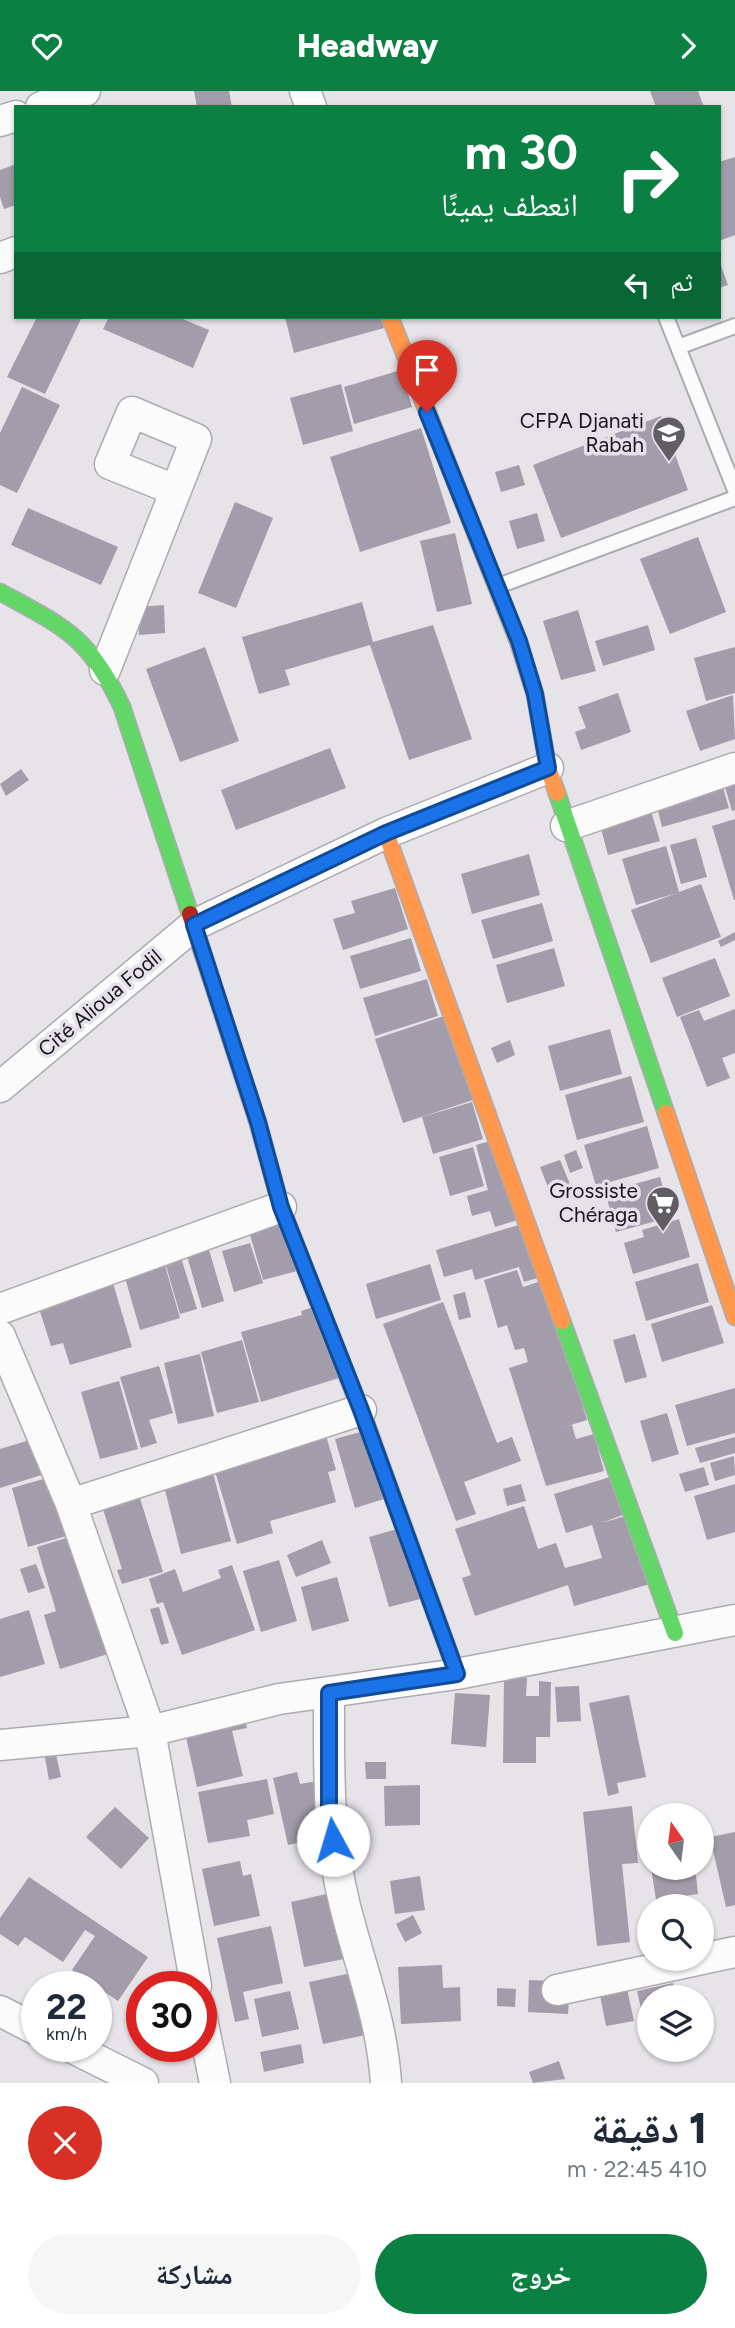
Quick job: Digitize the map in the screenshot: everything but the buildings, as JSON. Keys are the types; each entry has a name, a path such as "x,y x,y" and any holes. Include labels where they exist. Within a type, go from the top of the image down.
{"street":[{"path":"46,105 85,91"},
{"path":"391,319 498,586 535,694 548,768 566,826 735,1317"},
{"path":"105,670 175,490"},
{"path":"0,592 60,625 82,643 105,670 122,707 258,1122 281,1207 361,1410 457,1674"},
{"name":"Cité Alioua Fodil","path":"0,1087 194,925 386,833 548,768"},
{"path":"566,826 735,768"},
{"path":"386,833 675,1633"},
{"path":"0,1310 281,1207"},
{"path":"0,1336 71,1504 150,1731 193,1971"},
{"path":"71,1504 361,1410"},
{"path":"0,1745 150,1731 279,1699 457,1674 735,1620"},
{"path":"329,1693 329,1818 345,1905 372,1991 384,2048 386,2083"},
{"path":"557,1990 735,1952"},
{"path":"0,2011 21,2022"},
{"path":"101,2062 143,2083"},
{"path":"211,2062 215,2083"}],"lane":[{"path":"667,319 735,490"},
{"path":"678,347 735,326"},
{"path":"498,586 735,498"}],"traffic: fast":[{"path":"0,592 42,615 73,637 86,649 110,683 122,707 190,914"},
{"path":"557,793 666,1113"},
{"path":"562,1321 675,1633"}],"traffic: slow":[{"path":"391,319 518,641 535,694 548,768 557,793"},
{"path":"386,833 562,1321"},
{"path":"666,1113 735,1317"},
{"path":"367,1426 457,1674"}],"traffic: jam":[{"path":"190,914 258,1123 281,1207 367,1426"}],"place":[{"name":"CFPA Djanati Rabah","path":"669,463"},
{"name":"Grossiste Chéraga","path":"663,1233"}],"route":[{"path":"333,1840 329,1818 329,1693 457,1674 361,1410 281,1207 258,1122 194,925 386,833 548,768 535,694 519,641 427,412"}]}
